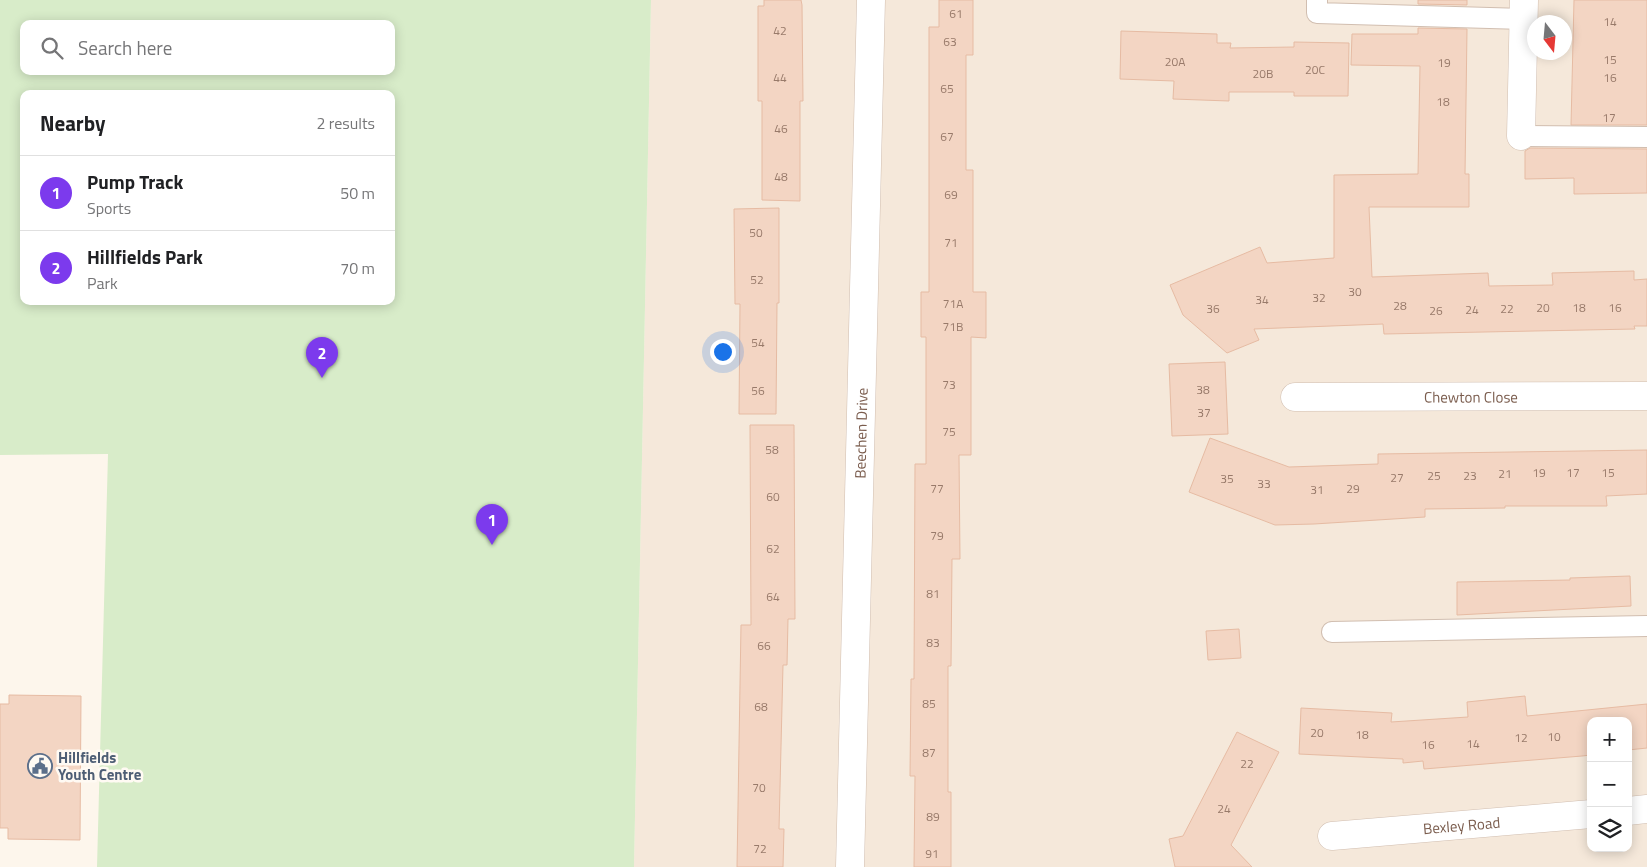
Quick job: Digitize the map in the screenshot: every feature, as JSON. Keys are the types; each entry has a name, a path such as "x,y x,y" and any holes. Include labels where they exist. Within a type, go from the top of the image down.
{"street":[{"name":"Beechen Drive","path":"850,867 871,0"},
{"path":"1521,136 1524,9"},
{"name":"Chewton Close","path":"1295,397 1647,396"},
{"path":"1632,811 1647,810"},
{"name":"Bexley Road","path":"1332,836 1587,814"}],"lane":[{"path":"1317,0 1317,13 1524,9"},
{"path":"1521,136 1647,137"},
{"path":"1332,632 1647,626"}],"shaded area":[{"path":"651,0 1647,0 1647,867 634,867"}],"green space":[{"path":"0,0 651,0 634,867 97,867 108,454 0,455"}],"building":[{"path":"764,0 801,0 802,5 803,101 800,101 800,201 762,200 762,101 758,101 758,6 764,6"},
{"path":"939,0 973,0 973,55 966,55 966,170 973,170 973,292 986,292 986,338 971,337 971,455 959,455 960,559 952,559 951,666 948,666 948,792 951,792 951,867 914,867 915,776 910,776 911,679 914,679 915,464 926,464 926,337 921,337 921,292 929,292 929,27 939,27"},
{"path":"1418,0 1467,0 1467,5 1418,4"},
{"path":"1574,0 1647,0 1647,125 1571,125"},
{"path":"1418,28 1467,29 1465,174 1469,174 1469,207 1369,207 1372,277 1488,273 1489,286 1553,285 1552,273 1634,271 1634,280 1647,279 1647,326 1634,326 1635,329 1384,334 1383,324 1254,329 1259,340 1227,353 1183,315 1170,285 1260,247 1267,263 1334,258 1334,175 1418,174 1420,66 1351,65 1352,34 1418,34"},
{"path":"1121,31 1217,34 1217,43 1231,43 1230,48 1294,47 1294,42 1349,43 1348,96 1294,96 1294,92 1229,92 1229,101 1173,99 1174,81 1120,79"},
{"path":"1530,148 1647,149 1647,193 1574,194 1574,178 1525,179 1525,151"},
{"path":"779,208 776,414 739,414 740,304 735,304 734,209"},
{"path":"1225,362 1228,434 1172,436 1169,364"},
{"path":"750,425 794,425 795,619 788,619 787,665 783,665 779,829 784,829 783,867 737,867 741,625 751,625"},
{"path":"1210,438 1289,467 1378,464 1378,454 1647,450 1647,494 1606,496 1607,506 1505,506 1505,508 1425,509 1425,517 1275,525 1189,492"},
{"path":"1630,576 1631,606 1457,615 1457,582 1570,580 1570,578"},
{"path":"1239,629 1241,658 1208,660 1206,631"},
{"name":"Hillfields Youth Centre","path":"9,695 81,696 80,840 8,839 8,828 0,828 0,704 9,704"},
{"path":"1525,696 1527,716 1647,704 1647,748 1632,750 1632,717 1587,717 1587,755 1424,769 1423,761 1403,763 1403,759 1299,754 1301,708 1392,713 1391,722 1468,717 1467,702"},
{"path":"1237,732 1279,752 1231,845 1252,867 1175,867 1169,839 1183,836"}],"place":[{"name":"Hillfields Park","path":"322,378"},
{"name":"Pump Track","path":"492,545"},
{"name":"Hillfields Youth Centre","path":"40,766"}]}
